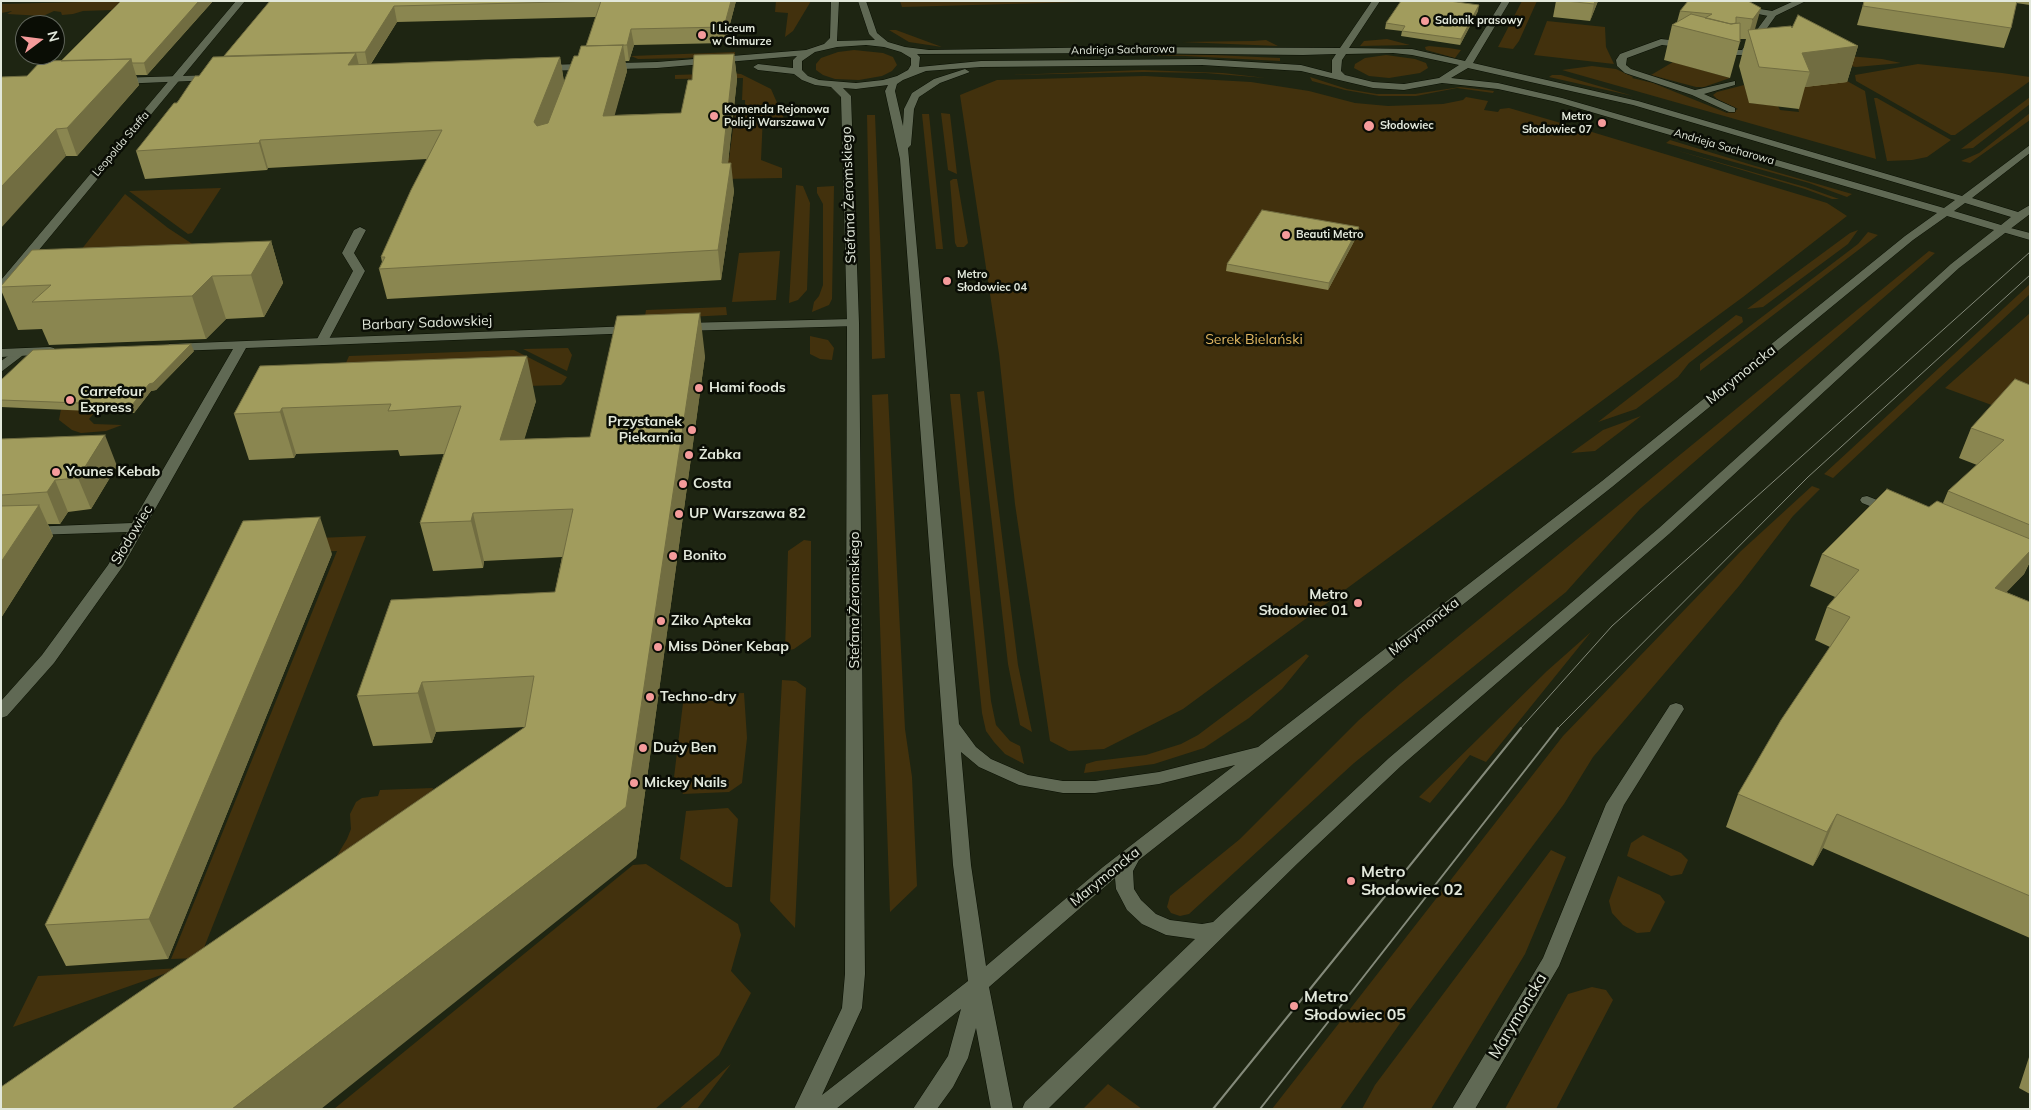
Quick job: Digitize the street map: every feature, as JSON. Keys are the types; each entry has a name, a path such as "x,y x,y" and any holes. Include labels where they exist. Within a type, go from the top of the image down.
{"main road":[{"name":"Leopolda Staffa","path":"3,284 241,1"},
{"path":"828,45 834,39 835,1"},
{"path":"862,1 873,34 885,44"},
{"path":"1341,77 1336,65 1342,51 1376,1"},
{"path":"1442,80 1473,58 1506,1"},
{"path":"1698,1 1774,14"},
{"path":"1732,110 1694,93 1628,71 1622,66 1621,60 1623,56 1661,42 1722,54 1745,53 1774,14 1802,1"},
{"name":"Andrieja Sacharowa","path":"657,65 806,53 828,45 861,42 885,44 904,50 929,53 1117,50 1393,50 1467,64 1649,107 2025,218"},
{"path":"904,50 911,54 916,61 911,72"},
{"path":"797,71 798,60 806,53"},
{"path":"905,159 910,104 915,96 924,88 946,77 975,69 1053,62"},
{"name":"Andrieja Sacharowa","path":"657,65 767,67 797,71 810,80 836,86 870,85 900,78 911,72 932,68 1053,62 1212,62 1301,68 1393,87 1442,80 1513,88 1567,102 2030,237"},
{"path":"528,69 657,65"},
{"path":"572,78 577,67"},
{"path":"108,81 221,78"},
{"path":"900,78 893,83 890,91 905,159 962,865 978,984 1002,1109"},
{"path":"1694,93 1732,83"},
{"name":"Stefana Żeromskiego","path":"805,1109 852,1008 855,983 853,323 846,96 836,86"},
{"name":"Marymoncka","path":"820,1109 978,984 1056,916 1131,856 1607,484 1909,238 1964,199 2030,148"},
{"path":"1033,1109 1395,762 1664,531 1955,266 2003,229 2025,218 2030,208"},
{"path":"322,341 359,271 348,253 360,230"},
{"path":"664,328 853,323"},
{"name":"Barbary Sadowskiej","path":"155,347 645,329"},
{"name":"Słodowiec","path":"1,712 48,659 114,566 242,344"},
{"path":"1,353 67,351"},
{"path":"1,368 18,352"},
{"path":"1866,500 1907,518"},
{"path":"1,532 137,527"},
{"name":"Marymoncka","path":"1463,1109 1552,960 1615,804 1676,709"},
{"path":"950,725 970,751 985,763 1025,781 1062,787 1095,787 1159,778 1265,752"},
{"path":"1131,856 1124,871 1125,889 1134,905 1149,919 1166,927 1184,931 1202,932 1220,928"},
{"path":"924,1109 945,1081 958,1058 970,1020 978,984"}],"green space":[{"path":"122,1 113,10 83,11 62,15 61,12 54,11 45,15 7,14 12,11 1,13 1,4"},
{"path":"776,1 811,1 793,31 785,37 788,13 775,12"},
{"path":"900,1 1117,1 902,7"},
{"path":"1522,1 1537,1 1519,41 1513,49 1498,47"},
{"path":"1547,21 1605,27 1606,47 1614,64 1534,55"},
{"path":"889,30 896,30 942,47 909,42"},
{"path":"1387,39 1410,45 1360,46 1364,41"},
{"path":"1266,40 1278,46 1182,42 1253,41"},
{"path":"1425,47 1461,50 1455,58 1426,50"},
{"path":"854,50 883,53 893,57 897,65 892,71 882,76 859,80 835,79 823,75 816,70 816,64 821,58 838,52"},
{"path":"735,52 735,55 685,58 638,59 631,56"},
{"path":"1101,54 1214,55 1280,58 1280,61 1185,56"},
{"path":"1826,54 1882,59 1901,63 1856,67"},
{"path":"1386,55 1415,59 1426,63 1428,68 1420,73 1389,78 1369,76 1354,68 1355,64 1365,58"},
{"path":"1673,62 1730,78 1704,87 1696,87 1651,75"},
{"path":"1918,64 2030,77 2030,81 1955,135 1951,135 1856,81 1855,75"},
{"path":"1592,66 1616,69 1632,78 1653,83 1727,113 1738,109 1717,99 1713,95 1717,92 1744,85 1750,103 1778,106 1780,110 1799,112 1796,101 1781,89 1847,81 1865,91 1876,159 1562,70"},
{"path":"1143,70 1223,73 1266,78 1205,73 1144,72 1011,75"},
{"path":"741,74 771,89 778,105 745,106 745,100 742,100 743,78 675,79 675,75"},
{"path":"1561,75 1633,96 1549,77"},
{"name":"Serek Bielański","path":"1145,76 1251,82 1309,91 1355,103 1388,106 1443,104 1463,100 1466,97 1488,101 1484,110 1498,112 1500,109 1509,108 1592,132 1827,203 1847,216 1743,297 1183,709 1104,749 1069,751 1050,741 1015,504 999,354 960,95 997,80"},
{"path":"1310,77 1347,89 1377,94 1415,94 1460,87 1494,91 1493,93 1457,88 1416,96 1379,96 1345,90 1312,81"},
{"path":"2030,97 2030,104 1973,148 1961,149"},
{"path":"1874,98 1951,140 1927,157 1887,161"},
{"path":"780,109 785,121 763,115 761,160 782,168 782,178 597,181 677,160 729,159 735,113"},
{"path":"941,113 950,114 957,174 948,170"},
{"path":"2030,113 2030,120 1970,163 1961,161 1979,153"},
{"path":"922,114 929,114 943,249 936,249"},
{"path":"867,115 875,115 885,358 872,359"},
{"path":"1670,140 1852,194 1847,197 1809,183 1666,143"},
{"path":"1672,149 1805,187 1839,199 1832,199"},
{"path":"957,179 968,243 964,247 957,247 955,243 950,181"},
{"path":"796,185 803,186 810,203 807,290 798,300 789,303"},
{"path":"834,186 832,299 829,305 812,312 814,302 819,296 823,285 823,204 817,193 817,187"},
{"path":"221,188 192,233 188,234 129,191"},
{"path":"125,194 168,228 197,247 59,278"},
{"path":"1858,230 1848,244 1763,307 1747,309 1850,233"},
{"path":"1868,232 1878,235 1700,371 1700,364 1858,244"},
{"path":"780,251 776,300 732,302 739,253"},
{"path":"1929,251 1935,253 1640,509 1566,592 1354,763 1189,914 1180,916 1171,913 1167,907 1170,896 1240,839 1359,720 1400,684"},
{"path":"2030,284 2030,294 1833,478 1824,474"},
{"path":"726,307 727,315 649,319 645,316 646,310"},
{"path":"2030,313 2030,419 1945,388"},
{"path":"1736,315 1742,317 1743,322 1689,363 1678,377 1636,409 1598,422"},
{"path":"810,336 828,340 834,348 832,360 820,359 810,354"},
{"path":"568,348 572,355 567,371 523,349"},
{"path":"514,350 567,377 561,385 333,392 349,356"},
{"path":"984,391 1018,665 1032,732 1020,725 1008,664 977,392"},
{"path":"888,394 905,729 912,777 917,886 890,912 872,395"},
{"path":"950,394 960,394 991,701 996,725 1010,741 1020,746 1024,764 1005,754 994,742 986,731 982,713"},
{"path":"61,409 96,411 89,419 94,424 122,425 106,431 81,433 72,430 59,420"},
{"path":"1641,416 1595,451 1571,453 1603,430"},
{"path":"1812,486 1820,489 1793,516 1739,586 1593,757 1564,804 1403,1019 1340,1109 1272,1109 1563,736 1741,551"},
{"path":"366,536 200,958 171,959 337,551 258,554 246,541"},
{"path":"804,540 811,541 811,637 794,649 785,651 788,551"},
{"path":"1591,632 1486,762 1470,755 1430,803 1419,797 1547,671"},
{"path":"1306,654 1309,656 1282,689 1249,718 1204,748 1154,764 1084,773 1086,764 1146,755 1181,744 1198,735"},
{"path":"782,680 796,681 806,688 795,928 770,901"},
{"path":"744,693 747,738 742,783 729,792 683,794 674,777 684,695"},
{"path":"433,788 432,794 332,864 351,829 350,814 356,802 362,798 378,796 380,790"},
{"path":"728,808 738,819 732,887 726,887 680,859 686,811"},
{"path":"1643,835 1681,853 1688,860 1682,874 1671,876 1627,856 1631,843"},
{"path":"1551,850 1566,857 1525,954 1431,1109 1362,1109 1375,1085"},
{"path":"646,864 738,924 741,935 731,971 751,993 719,1055 655,1109 334,1109 633,865"},
{"path":"1618,876 1660,895 1665,902 1650,932 1637,933 1623,925 1612,913 1609,901"},
{"path":"181,968 13,1027 38,976"},
{"path":"1592,987 1606,990 1613,1000 1556,1109 1505,1109 1568,994"},
{"path":"731,1064 697,1109 679,1109"},
{"path":"1108,1084 1142,1109 1083,1109"}],"building":[{"path":"121,1 199,1 144,63 132,63 131,59 65,61 65,57"},
{"path":"270,1 601,1 394,6 365,52 224,56"},
{"path":"601,1 731,1 724,27 631,29 627,45 586,46"},
{"path":"1401,1 1449,1 1479,5 1461,39 1402,31 1405,26 1386,23"},
{"path":"1566,1 1595,1 1594,4"},
{"path":"1688,1 1748,1 1761,8 1753,19 1736,17 1736,23 1731,24 1705,18 1712,14 1680,11"},
{"path":"1864,1 2017,1 2011,28 1863,6"},
{"path":"1691,14 1731,24 1740,23 1740,42 1672,25"},
{"path":"1798,15 1858,46 1802,53 1810,72 1759,67 1748,30 1791,26 1792,28"},
{"path":"623,45 603,116 681,113 688,80 692,80 694,55 734,54 722,163 731,163 718,250 379,269 385,257 381,257 411,190 442,130 260,140 259,143 136,151 174,103 177,103 195,76 199,76 213,57 356,53 348,65 560,57 534,122 537,126 548,123 574,56 578,56 581,46"},
{"path":"131,59 67,128 56,129 1,187 1,77 27,76 37,65 65,65 65,60"},
{"path":"1262,210 1359,227 1329,283 1227,264"},
{"path":"271,241 251,275 212,276 192,296 32,302 51,285 1,287 32,250"},
{"path":"700,313 626,807 232,1109 1,1109 1,1087 525,727 534,676 422,682 418,693 357,696 391,600 555,592 573,509 473,513 471,521 420,523 461,406 388,411 391,404 282,408 280,412 234,414 260,366 527,356 500,440 590,437 617,316"},
{"path":"191,344 153,383 149,384 132,405 1,400 1,380 33,350"},
{"path":"2015,379 2030,385 2030,525 1948,491 2004,440 1971,428"},
{"path":"105,435 78,478 55,480 47,492 1,495 1,439"},
{"path":"1887,489 1929,507 1937,501 2030,539 2030,551 1995,588 2030,602 2030,896 1837,814 1827,832 1738,794 1781,720 1850,617 1827,607 1859,570 1822,554"},
{"path":"39,505 1,562 1,506"},
{"path":"320,517 149,919 45,925 243,521"}],"tram line":[{"path":"1520,729 1612,626 2030,252"},
{"path":"1557,729 1808,477 2030,275"},
{"path":"1213,1109 1521,728"},
{"path":"1260,1109 1558,728"}],"place":[{"name":"Salonik prasowy","path":"1425,21"},
{"name":"I Liceum w Chmurze","path":"702,35"},
{"name":"Komenda Rejonowa Policji Warszawa V","path":"714,116"},
{"name":"Metro Słodowiec 07","path":"1602,123"},
{"name":"Słodowiec","path":"1369,126"},
{"name":"Beauti Metro","path":"1286,235"},
{"name":"Metro Słodowiec 04","path":"947,281"},
{"name":"Hami foods","path":"699,388"},
{"name":"Carrefour Express","path":"70,400"},
{"name":"Przystanek Piekarnia","path":"692,430"},
{"name":"Żabka","path":"689,455"},
{"name":"Younes Kebab","path":"56,472"},
{"name":"Costa","path":"683,484"},
{"name":"UP Warszawa 82","path":"679,514"},
{"name":"Bonito","path":"673,556"},
{"name":"Metro Słodowiec 01","path":"1358,603"},
{"name":"Ziko Apteka","path":"661,621"},
{"name":"Miss Döner Kebap","path":"658,647"},
{"name":"Techno-dry","path":"650,697"},
{"name":"Duży Ben","path":"643,748"},
{"name":"Mickey Nails","path":"634,783"},
{"name":"Metro Słodowiec 02","path":"1351,881"},
{"name":"Metro Słodowiec 05","path":"1294,1006"}]}
